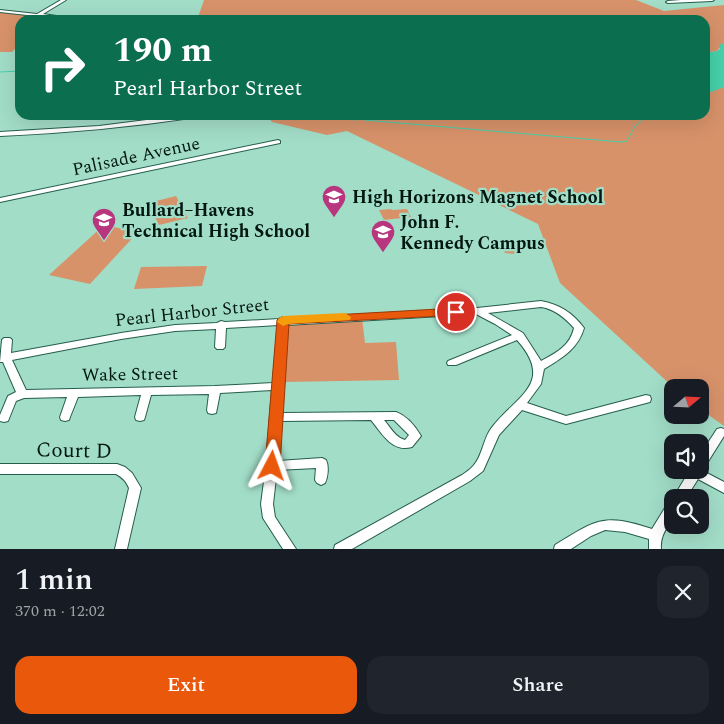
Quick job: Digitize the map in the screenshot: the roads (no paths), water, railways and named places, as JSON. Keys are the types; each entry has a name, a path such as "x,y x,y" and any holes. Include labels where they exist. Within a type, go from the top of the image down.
{"street":[{"path":"38,15 64,0"},
{"path":"668,2 712,0"},
{"path":"0,11 29,15"},
{"path":"0,134 75,132 169,120"},
{"name":"Palisade Avenue","path":"0,200 278,142"},
{"name":"Pearl Harbor Street","path":"3,358 175,328 283,320 477,311 550,304 572,320 579,328 578,338 573,346 539,367"},
{"path":"340,549 466,478 480,468 494,432 536,384 539,367 531,348 520,335 477,311"},
{"path":"283,320 272,466 267,504 270,518 290,549"},
{"path":"220,346 222,324"},
{"path":"452,363 520,335"},
{"path":"4,418 12,399 22,394 3,358 7,340"},
{"name":"Wake Street","path":"22,394 215,390 278,386"},
{"path":"212,410 215,390"},
{"path":"140,417 147,391"},
{"path":"65,417 74,393"},
{"path":"520,404 566,420 646,399"},
{"path":"276,417 374,416"},
{"path":"709,450 721,432"},
{"path":"272,466 322,463 321,480"},
{"name":"Court D","path":"0,469 117,469 125,472 135,488 121,549"},
{"path":"709,477 724,488"},
{"path":"560,549 590,530 606,524 622,525 655,542 664,523"}],"waterway":[{"path":"0,72 15,71"},
{"path":"364,120 621,142 627,141 635,126 642,120"}],"place":[{"name":"High Horizons Magnet School","path":"334,218"},
{"name":"Bullard–Havens Technical High School","path":"104,241"},
{"name":"John F. Kennedy Campus","path":"383,253"}]}
